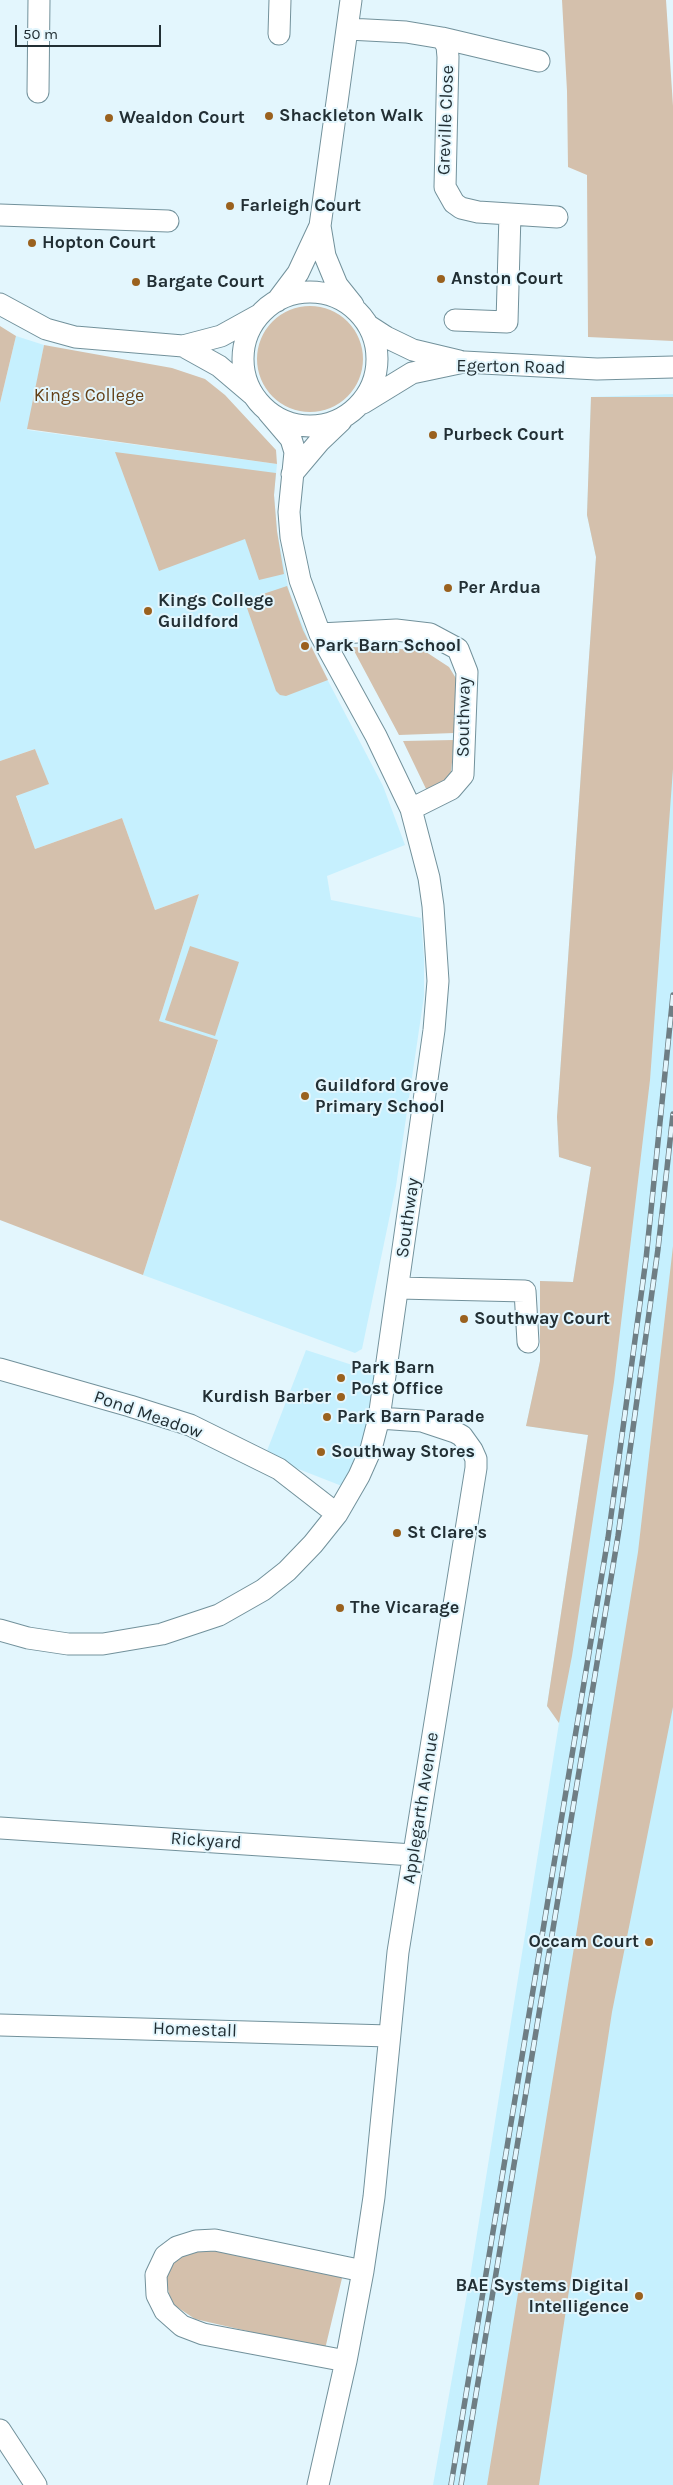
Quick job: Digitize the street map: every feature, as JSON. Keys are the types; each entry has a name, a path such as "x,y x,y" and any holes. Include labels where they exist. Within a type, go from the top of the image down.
{"street":[{"path":"38,92 39,0"},
{"path":"279,34 280,0"},
{"path":"0,304 46,329 75,337 183,346 221,336 260,315 276,301 298,273 320,226 351,0"},
{"name":"Greville Close","path":"348,29 406,32 442,38 539,61"},
{"name":"Greville Close","path":"442,38 447,46 448,56 445,187 454,203 461,208 478,212 557,217"},
{"path":"455,320 507,322 510,214"},
{"path":"0,215 168,221"},
{"path":"292,474 319,442 352,411 372,387 377,367 376,346 369,326 337,284 325,256 320,226"},
{"path":"276,301 296,293 317,292 338,298 356,309"},
{"path":"254,396 245,376 243,354 248,333 260,315"},
{"path":"369,326 414,350 464,362"},
{"path":"183,346 219,366 254,396 268,412 287,422 307,426 326,425 352,411"},
{"name":"Egerton Road","path":"352,411 412,373 464,362 544,367 673,367"},
{"name":"Southway","path":"0,1630 28,1638 68,1644 103,1644 162,1634 218,1615 263,1590 300,1558 337,1514 368,1456 379,1418 399,1288 434,1030 438,981 433,906 427,870 411,809 376,736 320,634 300,580 291,537 289,512 295,452 291,439 268,412"},
{"name":"Southway","path":"320,634 396,630 430,634 458,649 467,672 463,775 451,789 411,809"},
{"path":"399,1288 525,1291 528,1342"},
{"name":"Pond Meadow","path":"0,1369 190,1425 279,1469 337,1514"},
{"name":"Applegarth Avenue","path":"318,2485 346,2361 363,2270 374,2197 398,1952 473,1496 476,1459 462,1436 454,1432 422,1421 379,1418"},
{"name":"Rickyard","path":"0,1828 413,1855"},
{"name":"Homestall","path":"0,2025 28,2024 389,2036"},
{"path":"346,2361 203,2334 182,2326 165,2311 157,2295 156,2275 166,2256 177,2247 196,2241 215,2240 363,2270"},
{"path":"0,2430 36,2485"}],"shaded area":[{"path":"16,336 44,345 28,430 277,464 274,495 277,531 289,591 314,654 383,786 405,845 327,876 331,900 421,918 424,958 424,996 396,1186 362,1349 355,1353 143,1275 218,1041 159,1021 199,894 155,910 122,818 35,849 16,795 48,784 35,749 0,761 0,403"},
{"path":"673,394 673,2485 433,2485 470,2277 559,1723 547,1706 588,1435 526,1426 540,1361 540,1281 573,1282 591,1167 559,1157 557,1117 596,557 587,515 591,397"},
{"name":"Park Barn Parade","path":"306,1350 377,1373 367,1444 347,1488 265,1456"}],"green space":[{"path":"562,0 666,0 673,106 673,341 588,337 587,175 568,167 567,91"},
{"path":"310,306 330,310 347,322 359,339 363,359 359,379 347,396 330,408 310,412 290,408 273,396 261,379 257,359 261,339 273,322 290,310"},
{"path":"0,326 16,336 0,403"},
{"name":"Kings College","path":"44,345 172,368 205,379 225,395 276,450 277,464 27,429"},
{"path":"591,397 673,397 673,769 650,1080 614,1382 572,1656 559,1723 547,1706 588,1435 526,1426 540,1361 540,1281 573,1282 591,1167 559,1157 557,1117 596,557 587,515"},
{"path":"115,452 276,473 274,495 277,531 284,574 259,580 245,539 159,571"},
{"path":"287,586 303,630 328,680 286,696 280,695 276,691 247,608 251,598"},
{"path":"352,647 423,650 449,667 457,680 454,733 399,735"},
{"path":"454,740 451,773 445,783 428,793 403,741"},
{"path":"35,749 49,784 16,796 35,849 122,818 155,910 199,894 159,1021 218,1040 143,1275 0,1220 0,761"},
{"path":"190,946 239,962 215,1036 165,1020"},
{"path":"673,1246 673,1707 612,2012 539,2485 487,2485 638,1552"},
{"path":"209,2246 343,2274 325,2349 195,2319 171,2303 165,2275 179,2252"}],"railway":[{"path":"451,2485 608,1538 646,1259 673,995"},
{"path":"461,2485 618,1536 658,1249 673,1114"}],"place":[{"name":"Shackleton Walk","path":"269,116"},
{"name":"Wealdon Court","path":"109,118"},
{"name":"Farleigh Court","path":"230,206"},
{"name":"Hopton Court","path":"32,243"},
{"name":"Anston Court","path":"441,279"},
{"name":"Bargate Court","path":"136,282"},
{"name":"Purbeck Court","path":"433,435"},
{"name":"Per Ardua","path":"448,588"},
{"name":"Kings College Guildford","path":"148,611"},
{"name":"Park Barn School","path":"305,646"},
{"name":"Guildford Grove Primary School","path":"305,1096"},
{"name":"Southway Court","path":"464,1319"},
{"name":"Park Barn Post Office","path":"341,1378"},
{"name":"Kurdish Barber","path":"341,1397"},
{"name":"Park Barn Parade","path":"327,1417"},
{"name":"Southway Stores","path":"321,1452"},
{"name":"St Clare's","path":"397,1533"},
{"name":"The Vicarage","path":"340,1608"},
{"name":"Occam Court","path":"649,1942"},
{"name":"BAE Systems Digital Intelligence","path":"639,2296"}]}
